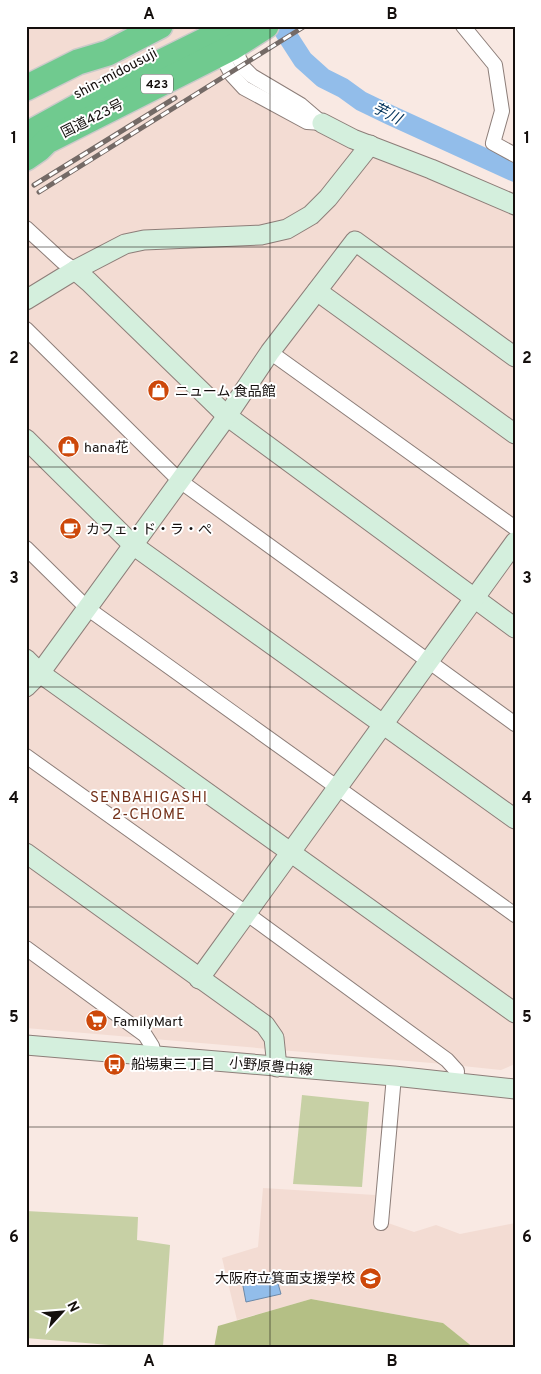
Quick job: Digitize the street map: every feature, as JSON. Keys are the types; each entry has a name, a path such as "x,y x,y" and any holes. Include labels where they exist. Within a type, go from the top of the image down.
{"highway":[{"path":"26,98 160,26"},
{"name":"shin-midousuji","path":"26,121 204,26"},
{"name":"国道423号","path":"26,158 39,149 33,142 228,43 266,26"},
{"name":"shin-midousuji","path":"33,142 133,76 228,43"},
{"path":"26,88 78,62 108,53"}],"street":[{"path":"463,26 494,64 502,111 493,143 515,155"},
{"path":"228,43 244,68 252,76 301,105 322,123 353,139 431,169 515,205"},
{"path":"26,300 75,270 125,244 144,240 261,234 287,229 311,215 328,198 370,145"},
{"path":"26,228 63,262 89,282 227,416 515,628"},
{"path":"26,687 40,673 227,416 270,352 355,241 515,357"},
{"path":"316,291 515,434"},
{"path":"26,329 180,481 515,724"},
{"path":"270,352 515,528"},
{"path":"26,439 133,545 515,819"},
{"path":"199,979 515,542"},
{"path":"26,548 87,608 515,915"},
{"path":"26,659 40,673 515,1013"},
{"path":"26,756 246,913 447,1060 457,1071 456,1083"},
{"path":"26,853 265,1025 274,1038 277,1067"},
{"path":"26,948 145,1035 152,1046 155,1056"},
{"name":"小野原豊中線","path":"26,1045 513,1087"},
{"path":"381,1223 394,1076"}],"shaded area":[{"path":"26,26 200,26 244,80 253,86 515,205 515,1064 501,1070 26,1028"},
{"name":"大阪府立箕面支援学校","path":"263,1188 375,1195 373,1222 388,1223 414,1232 436,1225 460,1234 515,1223 515,1348 474,1348 443,1323 311,1299 237,1320 222,1258 258,1247"}],"green space":[{"path":"302,1095 369,1102 362,1187 293,1184"},
{"path":"26,1211 138,1217 137,1240 170,1245 163,1346 159,1348 145,1348 26,1338"},
{"path":"311,1299 443,1323 474,1348 214,1348 218,1326"}],"water":[{"path":"275,1273 281,1294 246,1302 242,1281 245,1280 247,1283 272,1276"}],"waterway":[{"name":"芋川","path":"281,26 303,60 323,78 343,88 361,101 515,172"}],"railway":[{"path":"39,192 305,26"},
{"path":"34,185 175,98"}],"place":[{"name":"ニューム 食品館","path":"159,391"},
{"name":"hana花","path":"68,447"},
{"name":"カフェ・ド・ラ・ぺ","path":"70,529"},
{"name":"FamilyMart","path":"97,1021"},
{"name":"船場東三丁目","path":"115,1064"},
{"name":"大阪府立箕面支援学校","path":"371,1278"}],"district":[{"name":"SENBAHIGASHI 2-CHOME","path":"149,806"}]}
